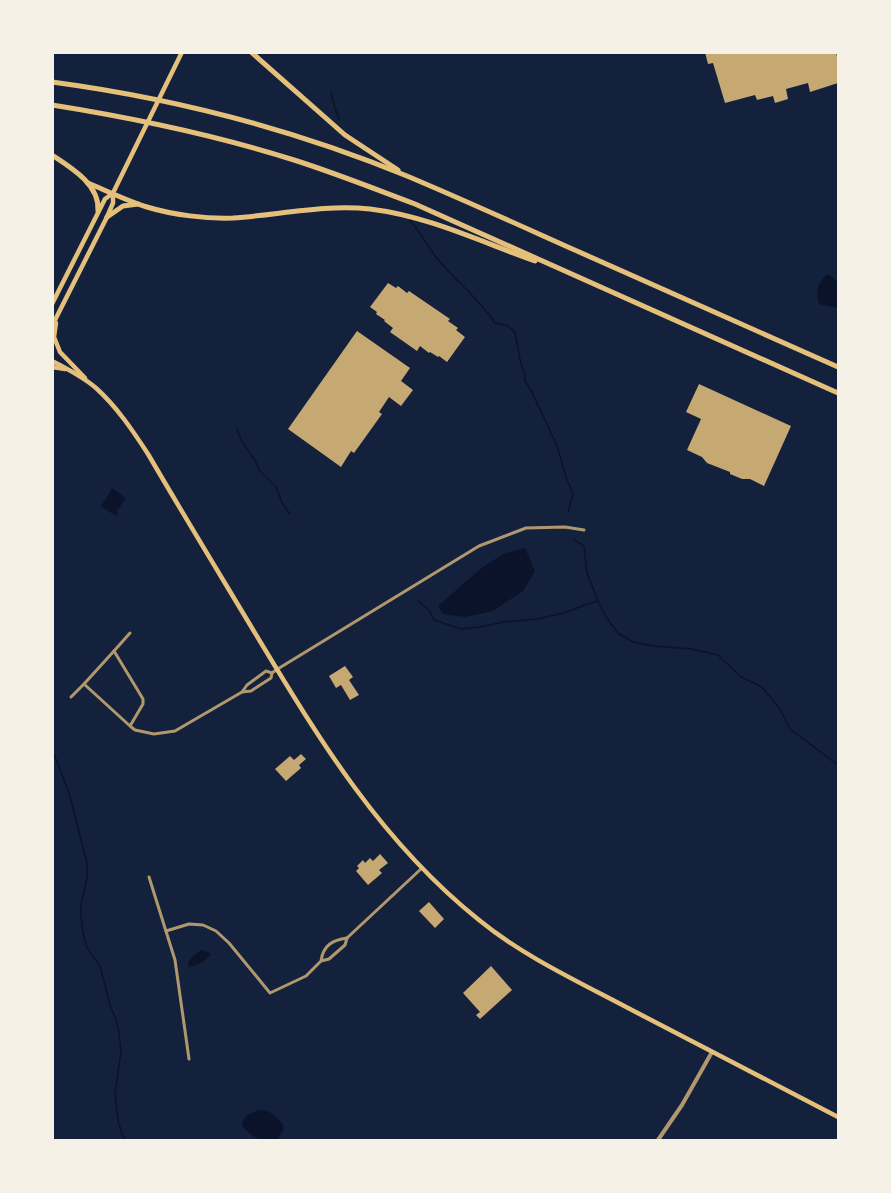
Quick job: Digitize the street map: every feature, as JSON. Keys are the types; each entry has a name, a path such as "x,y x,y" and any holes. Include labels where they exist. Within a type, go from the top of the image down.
{"highway":[{"path":"251,52 345,135 406,176"},
{"path":"52,82 146,98 247,122 329,147 406,176 838,367"},
{"path":"52,105 159,124 232,142 355,181 415,204 838,393"},
{"path":"52,155 88,183 148,207 196,217 232,218 327,208 368,209 401,214 438,224 571,273"},
{"path":"88,183 96,194 98,211"},
{"path":"107,216 123,206 139,204"}],"main road":[{"path":"52,326 107,216 113,203 113,193 182,52"},
{"path":"52,304 98,211 105,199 113,193"},
{"path":"57,317 54,337 60,352 111,403 148,454 274,671 359,794 384,827 422,868 479,920 518,949 838,1117"},
{"path":"52,361 94,387"},
{"path":"52,367 69,370"}],"street":[{"path":"242,692 247,685 266,671 274,671 479,546 526,528 584,530"},
{"path":"71,697 130,633"},
{"path":"114,651 143,699 143,704 130,726"},
{"path":"84,684 135,730 154,734 175,731 242,692 251,691 271,678 274,671"},
{"path":"166,931 189,924 203,925 216,931 229,943 270,993 306,976 321,961 329,959 345,945 347,938 422,868"},
{"path":"149,877 175,960 189,1059"},
{"path":"321,961 322,954 330,943 347,938"},
{"path":"658,1140 682,1105 712,1052"}],"water":[{"path":"828,274 838,280 838,308 819,304 818,287"},
{"path":"112,488 126,498 116,512 118,513 116,516 101,506"},
{"path":"525,548 535,571 523,591 493,611 465,617 443,614 438,606 479,570 503,554"},
{"path":"201,950 211,954 201,963 189,967 188,963"},
{"path":"261,1110 274,1115 283,1125 278,1139 258,1139 242,1126 248,1115"}],"building":[{"path":"705,52 836,52 838,83 810,92 808,83 786,89 788,99 775,103 773,96 757,100 755,95 725,103 713,63 708,64"},
{"path":"388,283 396,288 398,286 407,293 409,291 450,319 448,321 465,337 447,362 420,346 417,351 390,332 393,328 370,307"},
{"path":"357,331 410,368 401,381 413,390 401,406 389,397 379,412 382,414 354,453 351,451 341,467 288,429"},
{"path":"699,384 791,426 764,486 750,479 742,479 730,474 687,450 701,419 686,412"},
{"path":"345,666 353,677 349,680 359,695 350,700 341,685 336,688 329,676"},
{"path":"301,754 306,759 299,765 301,768 286,781 275,769 290,756 294,760"},
{"path":"380,854 388,863 379,870 382,873 368,885 356,871 359,868 357,866 363,860 365,863 370,858 373,861"},
{"path":"429,902 444,919 435,928 419,911"},
{"path":"491,966 512,990 480,1019 476,1015 480,1012 463,993"}],"waterway":[{"path":"331,92 339,119"},
{"path":"409,219 440,262 483,307 495,323 508,326 515,332 525,381 557,446 573,494 568,512"},
{"path":"237,429 259,470 276,487 282,503 290,514"},
{"path":"574,540 584,546 587,573 606,617 618,633 633,642 692,649 718,655 741,677 762,687 780,709 790,729 838,765"},
{"path":"418,601 429,610 434,620 461,629 537,619 560,614 597,601"},
{"path":"52,749 69,793 87,863 87,878 81,905 83,932 87,948 100,966 119,1033 121,1051 115,1094 118,1120 126,1140"}]}
